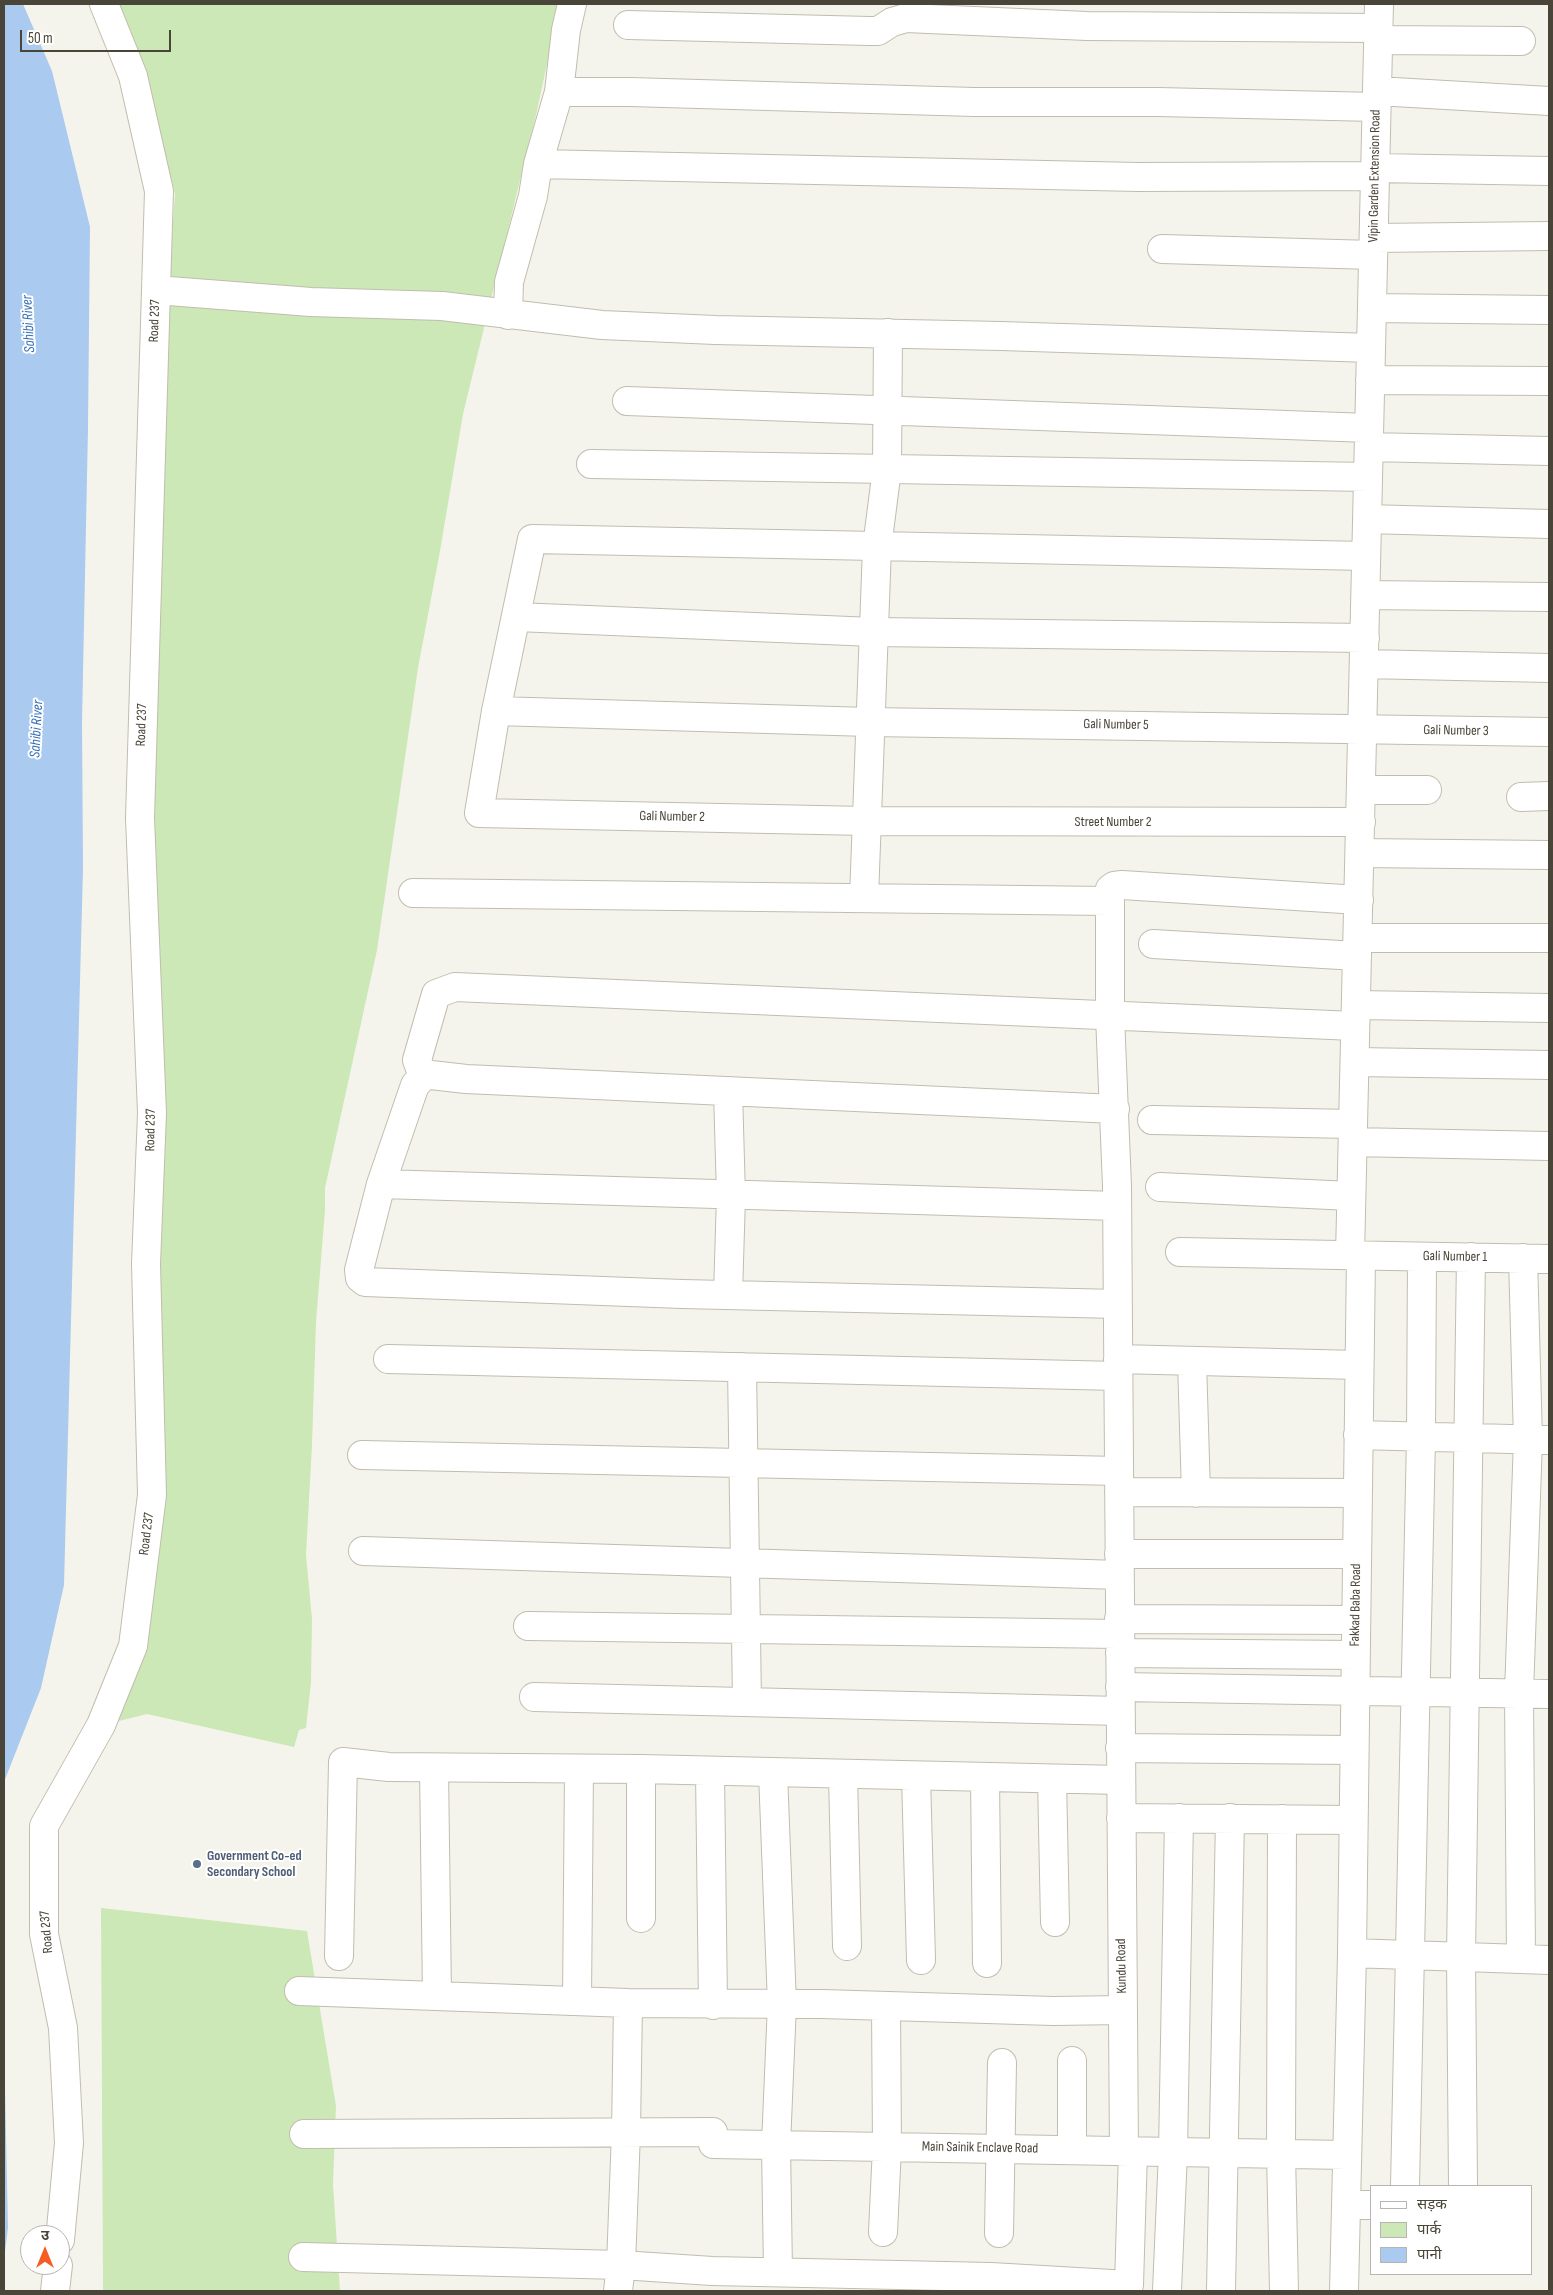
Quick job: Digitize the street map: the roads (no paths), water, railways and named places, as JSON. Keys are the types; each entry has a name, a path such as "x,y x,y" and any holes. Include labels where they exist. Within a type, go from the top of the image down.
{"street":[{"name":"Road 237","path":"62,2225 70,2143 63,2028 44,1934 44,1826 102,1725 133,1646 152,1495 146,1264 152,1113 140,818 159,191 133,76 104,4"},
{"path":"508,315 509,282 533,196 538,164 559,92 566,30 572,4"},
{"path":"628,25 878,31 892,13 906,18 1087,26 1378,24 1521,41"},
{"name":"Vipin Garden Extension Road","path":"1361,790 1378,24"},
{"path":"559,92 630,92 974,102 1377,99 1549,101"},
{"path":"538,164 1119,177 1549,171"},
{"path":"1162,249 1373,246 1549,236"},
{"path":"156,290 311,302 442,306 612,326 1371,348"},
{"path":"1372,308 1549,310"},
{"path":"864,898 877,546 887,469 888,333"},
{"path":"1370,380 1549,381"},
{"path":"628,401 888,410 1369,437 1549,451"},
{"path":"591,464 1368,477"},
{"path":"1367,519 1549,524"},
{"path":"496,711 532,539 1366,556"},
{"path":"1366,594 1549,597"},
{"path":"517,617 1364,651 1549,668"},
{"name":"Gali Number 5","path":"496,711 869,722 1363,729"},
{"name":"Gali Number 2","path":"496,711 478,813 866,821"},
{"name":"Gali Number 3","path":"1363,729 1549,732"},
{"path":"1361,790 1427,790"},
{"name":"Fakkad Baba Road","path":"1344,2291 1359,2205 1347,2155 1352,1953 1358,1435 1356,1256 1351,1196 1361,790"},
{"path":"1521,797 1549,796"},
{"name":"Street Number 2","path":"866,821 1360,822"},
{"path":"1360,853 1549,855"},
{"path":"413,893 1110,901 1110,889 1122,884 1359,900"},
{"name":"Kundu Road","path":"1042,2286 1129,2285 1120,1780 1117,1206 1115,1109 1110,1016 1110,901"},
{"path":"1153,944 1358,947 1549,938"},
{"path":"422,1076 417,1060 436,994 455,987 1110,1016 1355,1015 1549,1008"},
{"path":"1355,1062 1549,1065"},
{"path":"1115,1109 466,1078 431,1074 422,1076 415,1085 381,1184 359,1270 360,1278 365,1282 728,1295 1118,1304"},
{"path":"728,1091 731,1196 728,1295"},
{"path":"1152,1120 1549,1146"},
{"path":"381,1184 731,1196 1117,1206"},
{"path":"1160,1187 1351,1196"},
{"name":"Gali Number 1","path":"1180,1252 1536,1258"},
{"path":"1405,2185 1411,1955 1414,1692 1421,1437 1422,1257"},
{"path":"1463,2185 1461,1957 1471,1258"},
{"path":"1521,1959 1519,1693 1539,1440 1536,1258"},
{"path":"388,1359 742,1367 1118,1367 1192,1361 1358,1365"},
{"path":"1192,1361 1196,1493"},
{"path":"742,1367 746,1702"},
{"path":"1358,1435 1539,1440"},
{"path":"362,1454 742,1462 1119,1482 1196,1493 1357,1494"},
{"path":"363,1551 744,1563 1119,1564 1356,1554"},
{"path":"1120,1635 1356,1620"},
{"path":"528,1626 1120,1635 1355,1655"},
{"path":"534,1697 746,1702 1120,1699 1355,1691 1549,1694"},
{"path":"1120,1748 1354,1750"},
{"path":"339,1956 343,1762 389,1767 641,1769 1120,1780"},
{"path":"434,1768 437,1996"},
{"path":"641,1769 641,1918"},
{"path":"577,2001 579,1770"},
{"path":"710,1772 713,2005"},
{"path":"765,2278 776,2145 782,2004 773,1773"},
{"path":"843,1775 847,1946"},
{"path":"916,1776 921,1960"},
{"path":"985,1777 987,1963"},
{"path":"1052,1779 1055,1922"},
{"path":"1121,1818 1353,1820"},
{"path":"1167,2291 1173,2152 1179,1818"},
{"path":"1221,2291 1230,1818"},
{"path":"1282,1819 1281,2154 1284,2291"},
{"path":"1352,1953 1549,1960"},
{"path":"299,1991 713,2005 782,2004 1053,2011 1123,2010"},
{"path":"619,2278 626,2132 628,2003"},
{"path":"883,2232 887,2147 886,2006"},
{"path":"1072,2061 1072,2150"},
{"path":"999,2233 1002,2063"},
{"path":"304,2134 626,2132"},
{"name":"Main Sainik Enclave Road","path":"626,2132 713,2132 713,2144 1347,2155"},
{"path":"303,2257 619,2278 992,2277 1042,2286"},
{"path":"55,2291 57,2275"}],"water":[{"name":"Sahibi River","path":"4,4 23,4 52,71 90,227 82,722 83,868 64,1585 41,1688 4,1782"},
{"path":"4,2041 8,2228 4,2259"}],"place":[{"name":"Government Co-ed Secondary School","path":"197,1864"}]}
